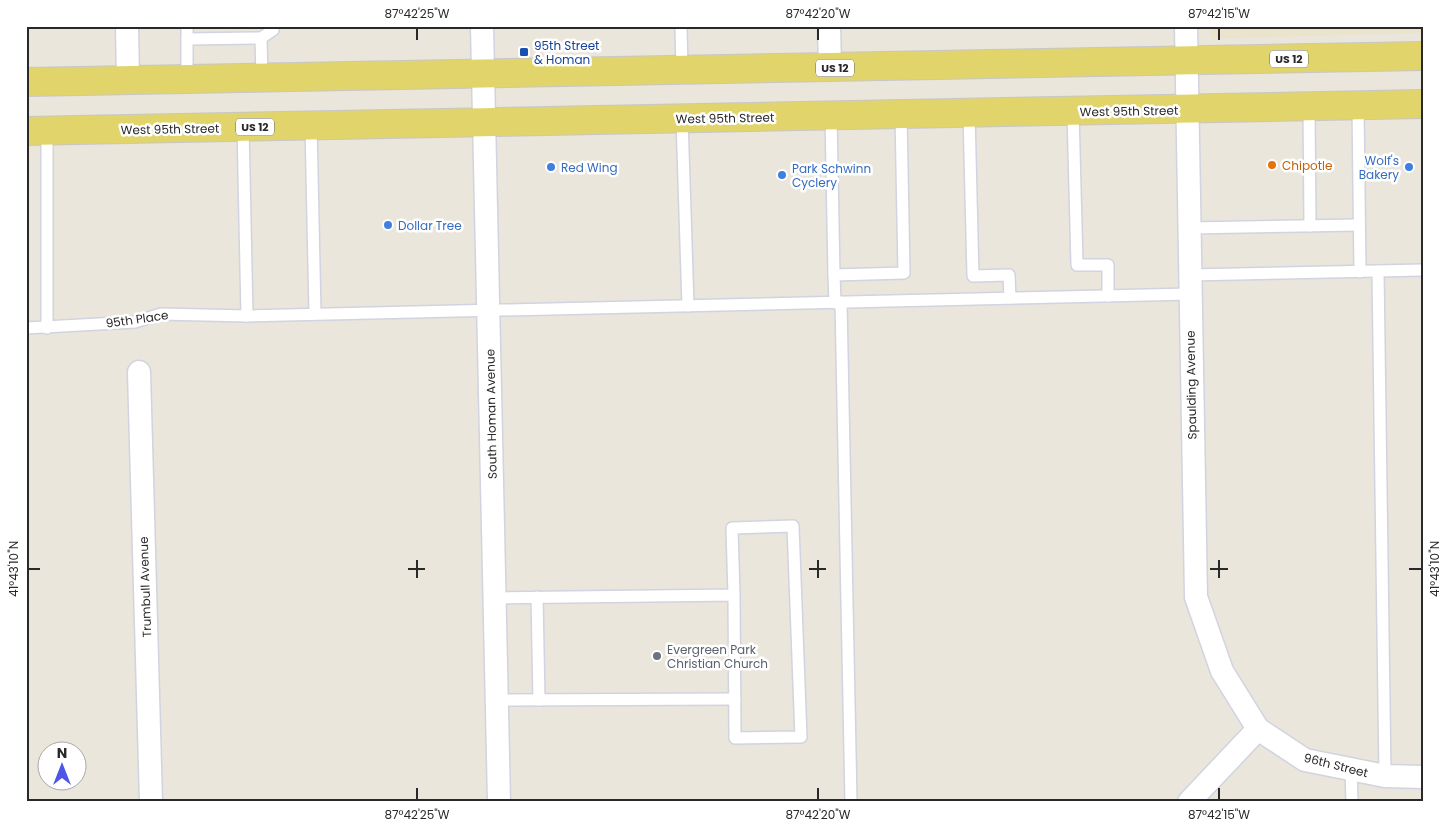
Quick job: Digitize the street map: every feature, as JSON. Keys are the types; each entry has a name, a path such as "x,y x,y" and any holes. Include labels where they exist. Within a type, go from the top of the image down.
{"main road":[{"name":"US 12","path":"26,82 1423,56"},
{"name":"West 95th Street","path":"37,131 1423,104"}],"street":[{"path":"127,26 128,81"},
{"name":"South Homan Avenue","path":"482,26 499,802"},
{"path":"829,26 830,68"},
{"name":"Spaulding Avenue","path":"1186,26 1196,597 1222,671 1258,729"},
{"name":"Trumbull Avenue","path":"139,372 151,802"},
{"path":"1189,802 1258,729"},
{"name":"96th Street","path":"1258,729 1305,760 1384,776 1423,777"}],"lane":[{"path":"187,26 187,80"},
{"path":"187,39 261,38 273,30 273,26"},
{"path":"681,26 682,70"},
{"path":"261,38 262,78"},
{"path":"1358,106 1360,272"},
{"path":"1309,107 1310,226"},
{"path":"1074,112 1077,265 1108,265 1108,296"},
{"path":"970,114 973,276 1009,275 1010,298"},
{"path":"834,275 904,273 901,115"},
{"path":"831,116 834,275 838,302 851,802"},
{"path":"682,119 688,306"},
{"path":"311,126 315,314"},
{"path":"243,127 247,316"},
{"path":"37,131 47,328"},
{"path":"1189,228 1359,226"},
{"name":"95th Place","path":"26,328 135,322 161,314 247,316 1108,296 1190,285 1360,272 1423,270"},
{"path":"1378,271 1384,776"},
{"path":"793,526 801,737 735,738 734,595 732,528 793,526"},
{"path":"495,598 734,595"},
{"path":"537,598 539,700"},
{"path":"497,700 735,699"},
{"path":"1351,769 1352,802"}],"shaded area":[{"path":"1210,26 1423,26 1423,33 1211,39"}],"place":[{"name":"95th Street & Homan","path":"524,52"},
{"name":"Chipotle","path":"1272,165"},
{"name":"Red Wing","path":"551,167"},
{"name":"Wolf's Bakery","path":"1409,167"},
{"name":"Park Schwinn Cyclery","path":"782,175"},
{"name":"Dollar Tree","path":"388,225"},
{"name":"Evergreen Park Christian Church","path":"657,656"}]}
